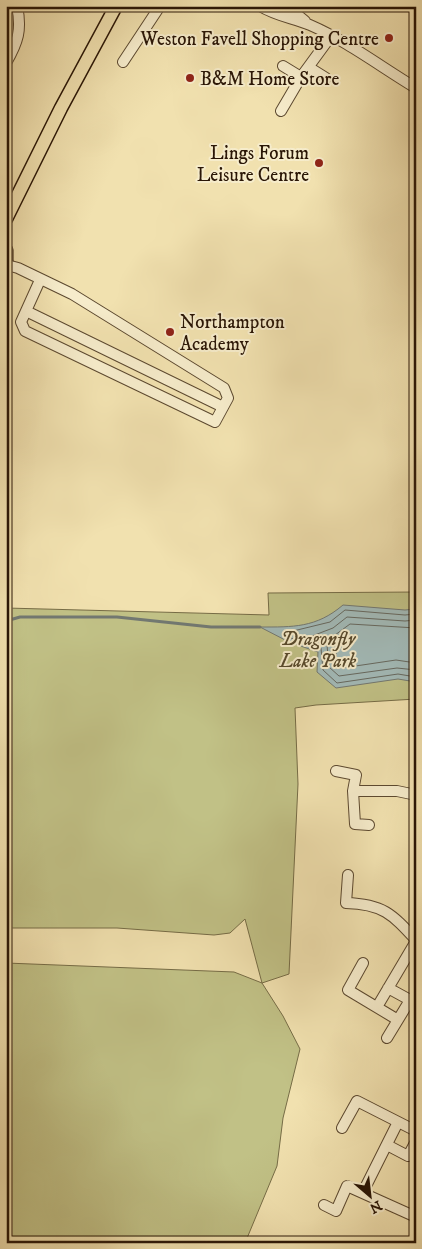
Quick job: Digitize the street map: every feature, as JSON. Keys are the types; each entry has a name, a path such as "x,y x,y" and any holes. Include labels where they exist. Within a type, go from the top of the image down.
{"main road":[{"path":"6,219 61,108 116,6"},
{"path":"6,250 6,265"}],"street":[{"path":"6,63 15,47 21,25 17,6"},
{"path":"123,62 160,6"},
{"path":"260,6 269,12 309,24"},
{"path":"286,6 309,24 416,88"},
{"path":"281,111 301,77 310,68 331,36"},
{"path":"283,66 301,77"},
{"path":"310,68 326,78"},
{"path":"6,265 18,268 72,294 224,388 228,398 215,422 25,332 21,322 40,280"},
{"path":"26,311 223,407"},
{"path":"336,771 356,775 353,791 355,824 369,825"},
{"path":"353,791 397,791 416,795"},
{"path":"348,874 346,903 363,904 393,914 416,940 377,1007"},
{"path":"363,964 348,990 398,1020"},
{"path":"387,1038 410,1000 388,988"},
{"path":"342,1128 357,1101 416,1131"},
{"path":"364,1192 398,1122"},
{"path":"387,1145 408,1156 416,1141"},
{"path":"324,1206 336,1211 347,1186 416,1217"}],"green space":[{"name":"Dragonfly Lake Park","path":"416,592 416,699 295,708 298,784 289,974 262,983 245,919 230,933 214,935 117,928 6,928 6,608 269,615 268,593"},
{"path":"6,963 234,972 262,983 283,1016 300,1049 283,1118 277,1166 245,1243 6,1243"}],"water":[{"path":"343,605 405,610 416,609 416,682 398,679 336,688 317,672 318,652 289,642 260,627 304,625 333,613"}],"waterway":[{"path":"6,621 20,617 117,617 211,627 260,627"}],"place":[{"name":"Weston Favell Shopping Centre","path":"389,38"},
{"name":"B&M Home Store","path":"190,78"},
{"name":"Lings Forum Leisure Centre","path":"319,163"},
{"name":"Northampton Academy","path":"170,332"}]}
